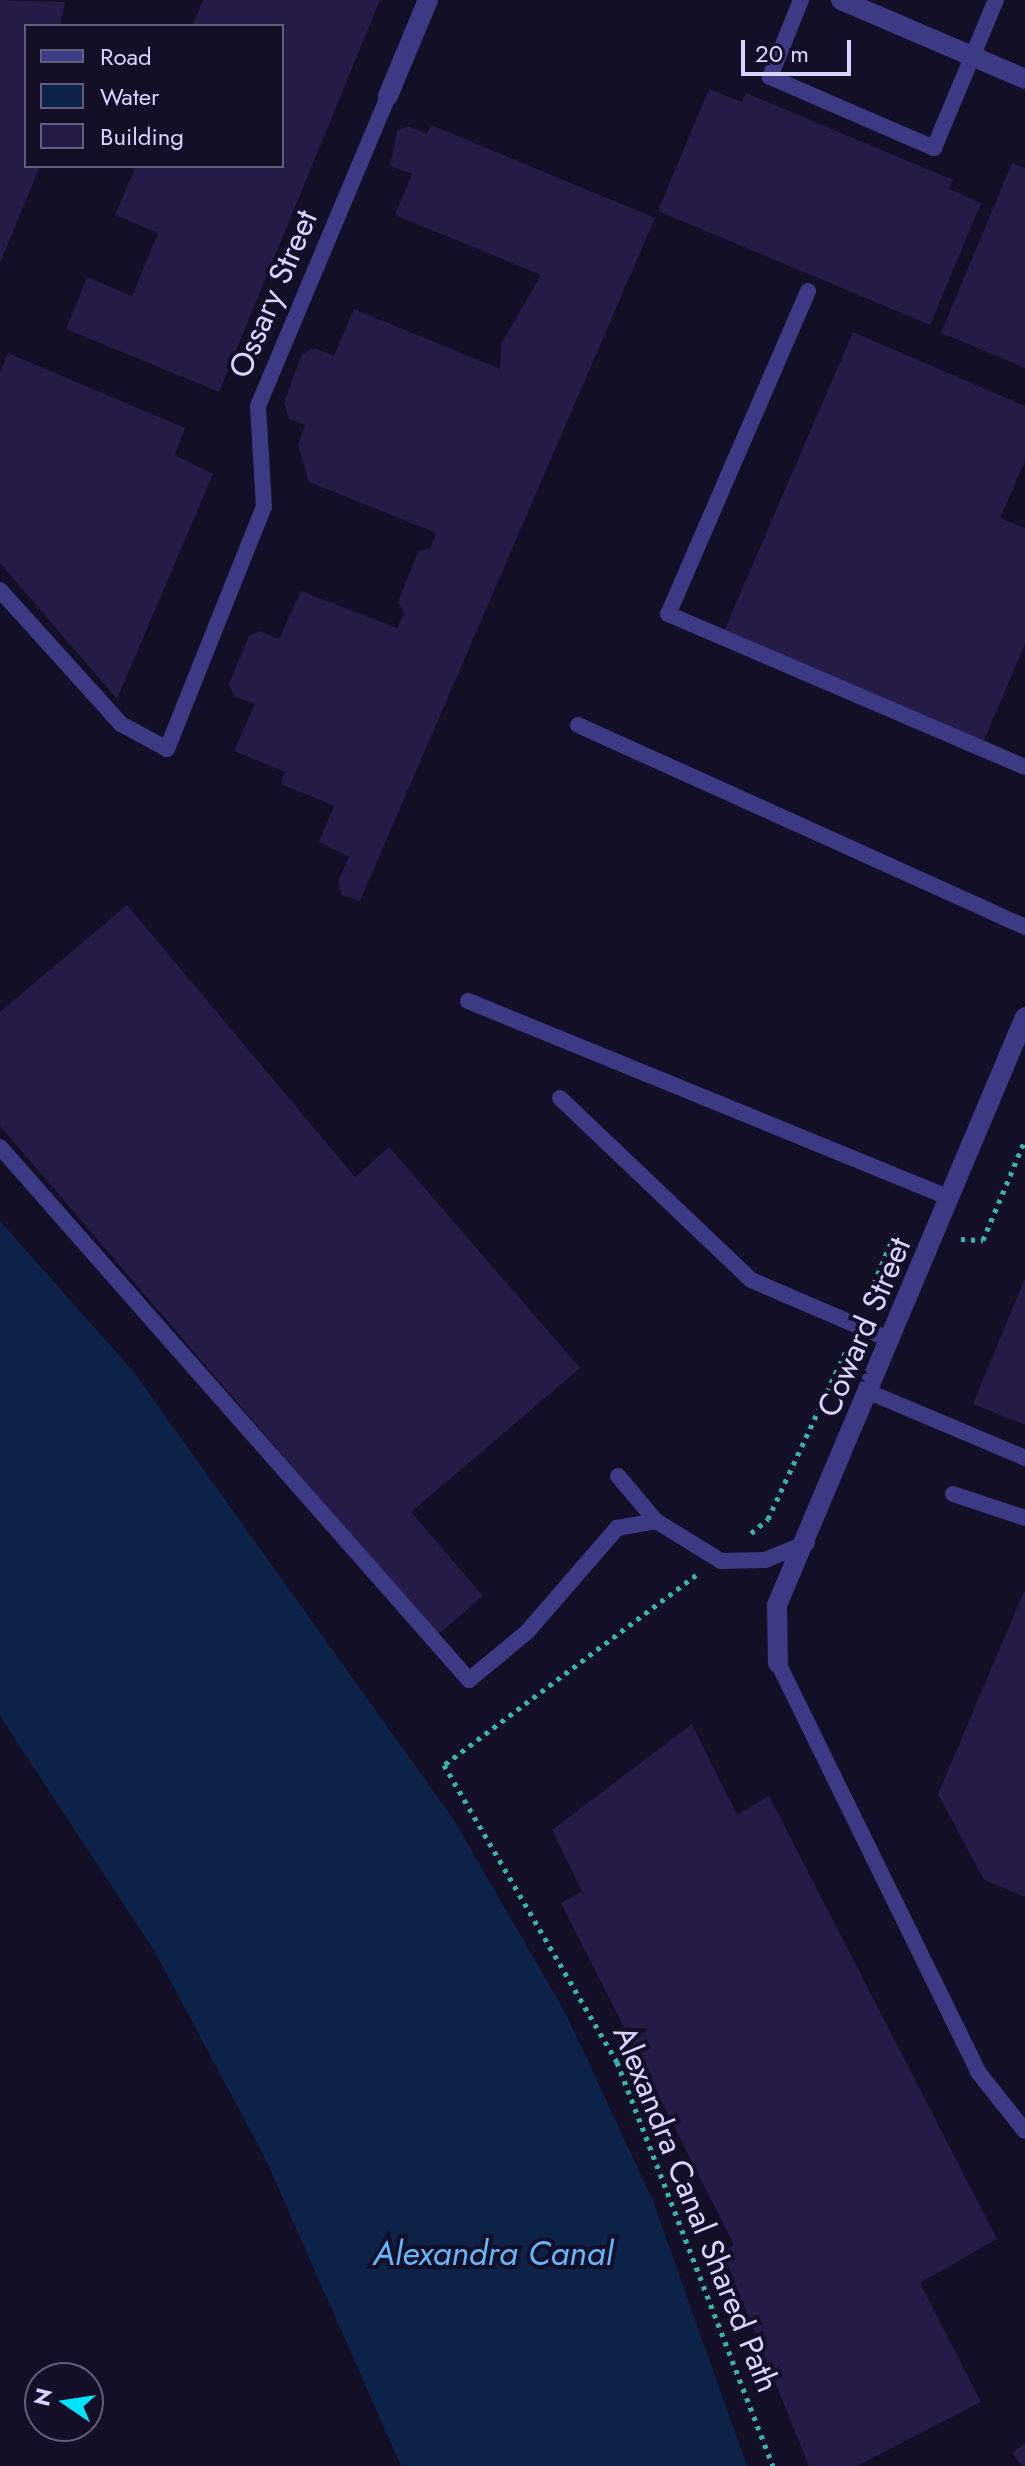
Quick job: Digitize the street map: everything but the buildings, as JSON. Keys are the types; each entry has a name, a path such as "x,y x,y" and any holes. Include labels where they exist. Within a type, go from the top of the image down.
{"street":[{"name":"Ossary Street","path":"388,96 428,0"},
{"path":"841,0 1025,79"},
{"name":"Coward Street","path":"778,1663 777,1605 807,1543 1025,1017"}],"lane":[{"path":"801,0 770,77 934,148 996,0"},
{"name":"Ossary Street","path":"0,590 121,724 167,749 264,507 258,406 388,96"},
{"path":"808,291 668,614 1025,767"},
{"path":"578,725 1025,927"},
{"path":"468,1001 950,1198"},
{"path":"560,1098 751,1280 891,1340"},
{"path":"0,1147 469,1680 527,1632 617,1528 656,1521"},
{"path":"869,1392 1025,1458"},
{"path":"618,1476 656,1521 721,1561 765,1560 807,1543"},
{"path":"953,1494 1025,1518"},
{"path":"778,1663 978,2072 1025,2131"}],"path":[{"path":"983,1240 1025,1140"},
{"path":"768,1519 857,1325 894,1235"},
{"name":"Alexandra Canal Shared Path","path":"670,1590 444,1765 617,2062 773,2466"}],"water":[{"name":"Alexandra Canal","path":"0,1221 133,1371 454,1820 566,2014 653,2201 747,2466 401,2466 266,2160 155,1952 0,1716"}]}
